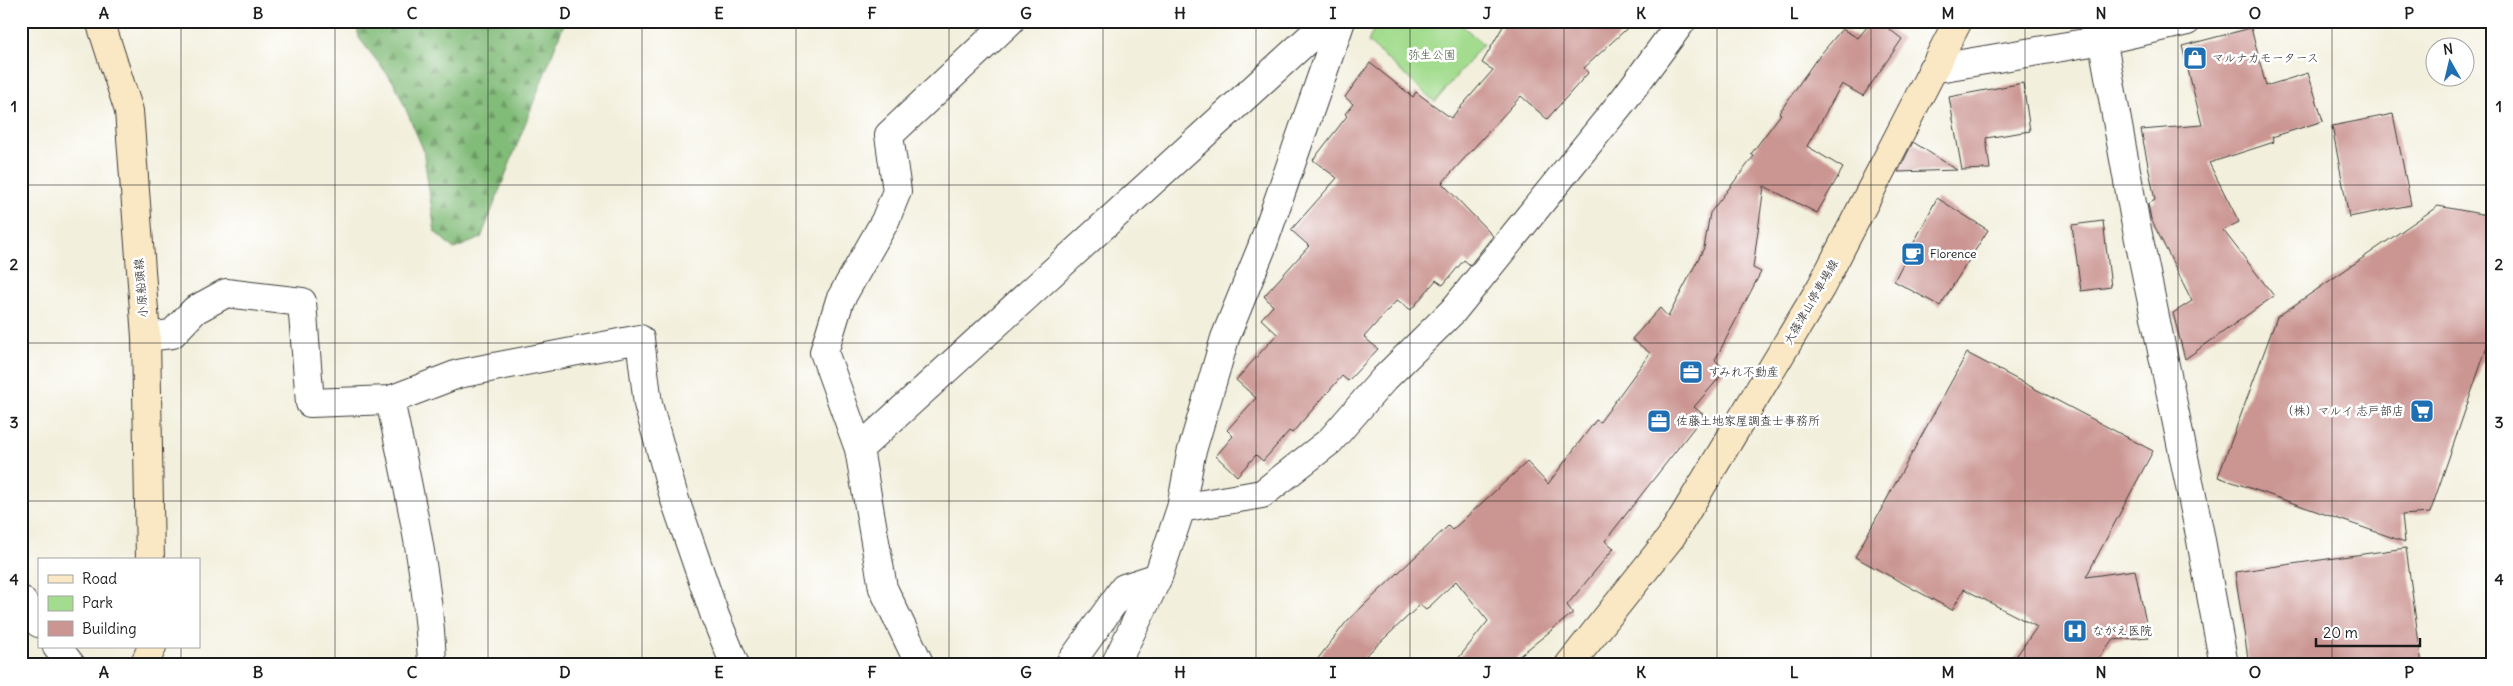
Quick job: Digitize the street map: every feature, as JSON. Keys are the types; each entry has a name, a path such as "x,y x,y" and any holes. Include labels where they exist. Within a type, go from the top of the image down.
{"main road":[{"name":"小原船頭線","path":"100,21 129,111 146,337 150,558"},
{"name":"大篠津山停車場線","path":"1569,665 1671,537 1821,287 1958,21"},
{"path":"144,665 152,648"}],"street":[{"path":"920,665 883,588 860,449 824,352 840,300 885,221 897,192 889,136 1010,21"},
{"path":"860,449 1328,21"},
{"path":"1115,665 1158,577 1181,508 1192,454 1225,338 1262,247 1341,21"},
{"path":"1181,508 1262,494 1330,442 1384,379 1453,311 1625,98 1682,21"},
{"path":"1932,69 2101,31 2186,21"},
{"path":"2101,31 2134,220 2200,535 2224,665"},
{"path":"146,337 172,334 195,310 226,293 302,302 310,403 390,400 458,374 640,339 648,404 674,497 715,616 735,665"},
{"path":"390,400 408,488 428,611 432,665"},
{"path":"1069,665 1124,588 1158,577"},
{"path":"21,600 38,622"},
{"path":"59,648 71,665"}],"green space":[{"path":"356,21 565,21 481,238 454,249 435,232 423,149 395,84 359,38"},
{"name":"弥生公園","path":"1377,21 1457,21 1483,44 1435,102 1368,42"}],"building":[{"path":"1506,21 1635,21 1584,68 1588,73 1547,119 1521,96 1442,183 1493,236 1470,265 1464,260 1443,285 1436,280 1411,310 1397,300 1364,337 1378,349 1348,381 1342,376 1292,433 1289,431 1263,461 1256,455 1237,476 1216,456 1233,436 1227,430 1256,398 1236,380 1277,334 1261,319 1273,306 1264,296 1309,246 1291,230 1337,178 1313,160 1347,116 1345,114 1353,104 1345,97 1370,63 1413,97 1416,92 1451,118 1493,70 1482,63"},
{"path":"1872,21 1879,21 1902,39 1863,96 1842,84 1807,146 1843,168 1817,213 1764,186 1753,268 1761,272 1715,360 1726,370 1694,407 1704,415 1605,541 1614,548 1567,605 1573,613 1508,665 1453,665 1488,621 1456,581 1426,610 1420,605 1356,665 1313,665 1347,621 1448,526 1452,530 1527,462 1548,484 1596,420 1600,422 1650,353 1632,339 1660,308 1668,317 1704,248 1710,213 1754,156 1751,154 1781,114 1779,113 1815,61 1842,29 1858,38"},
{"path":"2251,28 2266,86 2308,73 2323,121 2272,137 2274,142 2209,163 2239,222 2223,230 2274,296 2185,359 2173,313 2192,301 2151,219 2148,204 2155,200 2141,130 2202,125 2182,46"},
{"path":"2023,83 2030,131 1986,138 1990,169 1962,170 1949,97"},
{"path":"2393,114 2411,205 2349,217 2332,126"},
{"path":"1913,142 1957,170 1898,172"},
{"path":"1937,198 1988,230 1940,306 1894,281"},
{"path":"2438,206 2492,216 2492,332 2430,513 2402,515 2405,542 2218,477 2277,317"},
{"path":"2103,221 2111,287 2081,291 2072,225"},
{"path":"1967,353 2153,451 2086,577 2135,570 2149,637 2112,640 2094,665 2010,665 2037,627 1964,589 1952,610 1855,557"},
{"path":"2406,548 2422,665 2249,665 2235,572"}],"place":[{"name":"マルナカモータース","path":"2195,58"},
{"name":"Florence","path":"1913,254"},
{"name":"すみれ不動産","path":"1691,372"},
{"name":"（株）マルイ 志戸部店","path":"2422,411"},
{"name":"佐藤土地家屋調査士事務所","path":"1659,421"},
{"name":"ながえ医院","path":"2075,631"}]}
